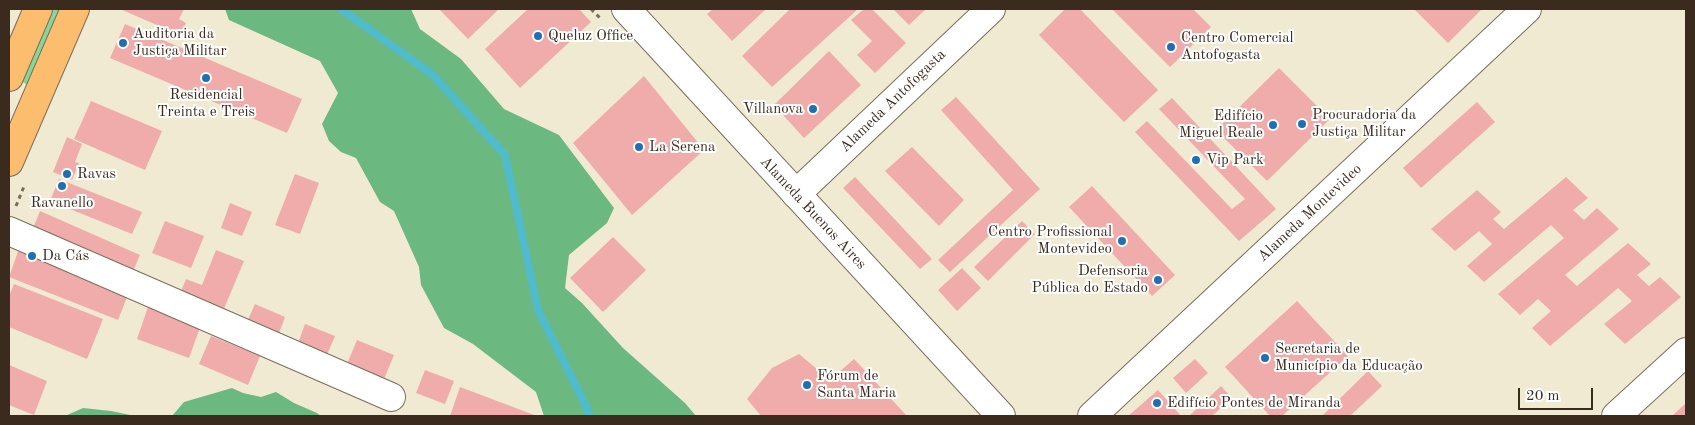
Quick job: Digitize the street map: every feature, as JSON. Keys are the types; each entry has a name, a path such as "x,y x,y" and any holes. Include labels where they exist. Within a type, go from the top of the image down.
{"main road":[{"path":"9,77 38,9"},
{"path":"9,162 75,9"}],"street":[{"name":"Alameda Buenos Aires","path":"626,9 1001,416"},
{"name":"Alameda Antofogasta","path":"796,194 991,9"},
{"name":"Alameda Montevideo","path":"1092,416 1527,9"},
{"path":"9,231 390,397"},
{"path":"1616,416 1686,352"}],"green space":[{"path":"52,9 62,9 29,86 21,81"},
{"path":"225,9 411,9 420,29 461,59 504,109 559,135 614,208 607,223 569,255 565,288 582,303 623,348 685,403 696,416 544,416 536,392 473,344 444,328 421,285 419,267 394,211 380,202 356,158 341,152 329,141 322,124 338,93 320,61 229,20"},
{"path":"232,388 243,393 261,397 276,392 321,416 172,416 184,402"},
{"path":"83,408 111,411 135,416 65,416"}],"building":[{"path":"120,9 184,9 179,19 186,23 180,35"},
{"path":"439,9 499,9 468,39"},
{"name":"Queluz Office","path":"528,9 579,9 591,22 520,88 485,49"},
{"path":"713,9 766,9 732,41 707,14"},
{"path":"790,9 858,9 772,87 742,56"},
{"path":"864,9 872,9 906,43 875,73 857,55 872,41 851,20"},
{"path":"893,9 926,9 909,25"},
{"path":"1065,9 1080,9 1158,90 1124,122 1039,35"},
{"name":"Centro Comercial Antofogasta","path":"1112,9 1193,9 1211,27 1170,67"},
{"path":"1414,9 1482,9 1448,43"},
{"name":"Residencial Treinta e Treis","path":"125,24 302,99 287,133 110,58"},
{"path":"829,51 861,85 804,138 774,105"},
{"name":"Edifício Miguel Reale","path":"1279,68 1330,119 1267,181 1216,130"},
{"name":"La Serena","path":"644,76 704,150 632,215 573,143"},
{"path":"956,97 1040,189 950,272 938,260 1013,190 941,110"},
{"name":"Vip Park","path":"1172,98 1276,209 1239,241 1135,132 1147,121 1232,209 1245,199 1159,109"},
{"path":"91,101 162,131 145,170 74,139"},
{"path":"1477,102 1495,122 1421,188 1403,168"},
{"path":"67,137 82,144 75,162 79,163 72,180 53,172"},
{"path":"912,147 964,200 939,226 885,171"},
{"path":"295,174 319,183 300,234 275,225"},
{"path":"855,177 932,259 920,269 843,188"},
{"path":"1566,177 1588,198 1573,210 1584,220 1597,208 1619,229 1565,275 1577,286 1628,243 1651,264 1637,275 1649,286 1660,277 1681,297 1625,344 1604,324 1632,301 1618,288 1550,346 1532,328 1551,311 1538,299 1520,315 1498,294 1564,238 1551,225 1484,282 1467,266 1492,244 1479,231 1455,251 1431,229 1477,190 1501,212 1493,219 1504,229"},
{"path":"59,179 142,212 132,234 50,201"},
{"name":"Centro Profissional Montevideo","path":"1092,186 1175,275 1152,296 1069,207"},
{"path":"230,203 252,212 242,236 221,228"},
{"path":"40,211 140,255 131,276 31,233"},
{"path":"165,221 204,236 191,268 152,253"},
{"path":"1022,221 1035,234 988,281 974,267"},
{"path":"613,237 646,270 603,312 570,278"},
{"path":"21,243 131,287 118,320 9,277"},
{"path":"216,250 244,261 223,311 180,294 186,279 202,285"},
{"path":"962,268 981,288 957,311 938,290"},
{"path":"14,284 103,319 87,359 9,327 9,296"},
{"path":"1297,301 1348,356 1282,416 1270,416 1225,367"},
{"path":"149,304 202,322 189,358 137,339"},
{"path":"255,304 285,317 278,336 247,322"},
{"path":"305,324 335,336 326,357 297,346"},
{"path":"211,336 260,356 248,385 199,364"},
{"path":"357,340 394,355 384,379 347,364"},
{"path":"799,354 830,380 854,359 907,416 761,416 747,399 772,368"},
{"path":"1195,359 1208,373 1186,393 1173,378"},
{"path":"9,365 47,381 34,415 9,405"},
{"path":"425,370 454,381 445,404 416,393"},
{"path":"1368,371 1382,386 1350,416 1322,416"},
{"path":"1221,386 1232,398 1212,416 1189,416"},
{"path":"460,387 537,416 450,416"},
{"name":"Edifício Pontes de Miranda","path":"1158,390 1181,416 1128,416"},
{"path":"1686,403 1686,416 1672,416"}],"waterway":[{"path":"341,9 433,75 505,155 538,310 587,408 589,416"}],"place":[{"name":"Queluz Office","path":"538,36"},
{"name":"Auditoria da Justiça Militar","path":"123,43"},
{"name":"Centro Comercial Antofogasta","path":"1171,47"},
{"name":"Residencial Treinta e Treis","path":"206,78"},
{"name":"Villanova","path":"813,109"},
{"name":"Procuradoria da Justiça Militar","path":"1302,124"},
{"name":"Edifício Miguel Reale","path":"1273,125"},
{"name":"La Serena","path":"639,147"},
{"name":"Vip Park","path":"1196,160"},
{"name":"Ravas","path":"67,174"},
{"name":"Ravanello","path":"62,186"},
{"name":"Centro Profissional Montevideo","path":"1122,241"},
{"name":"Da Cás","path":"32,256"},
{"name":"Defensoria Pública do Estado","path":"1158,280"},
{"name":"Secretaria de Município da Educação","path":"1265,358"},
{"name":"Fórum de Santa Maria","path":"807,385"},
{"name":"Edifício Pontes de Miranda","path":"1157,403"}]}
